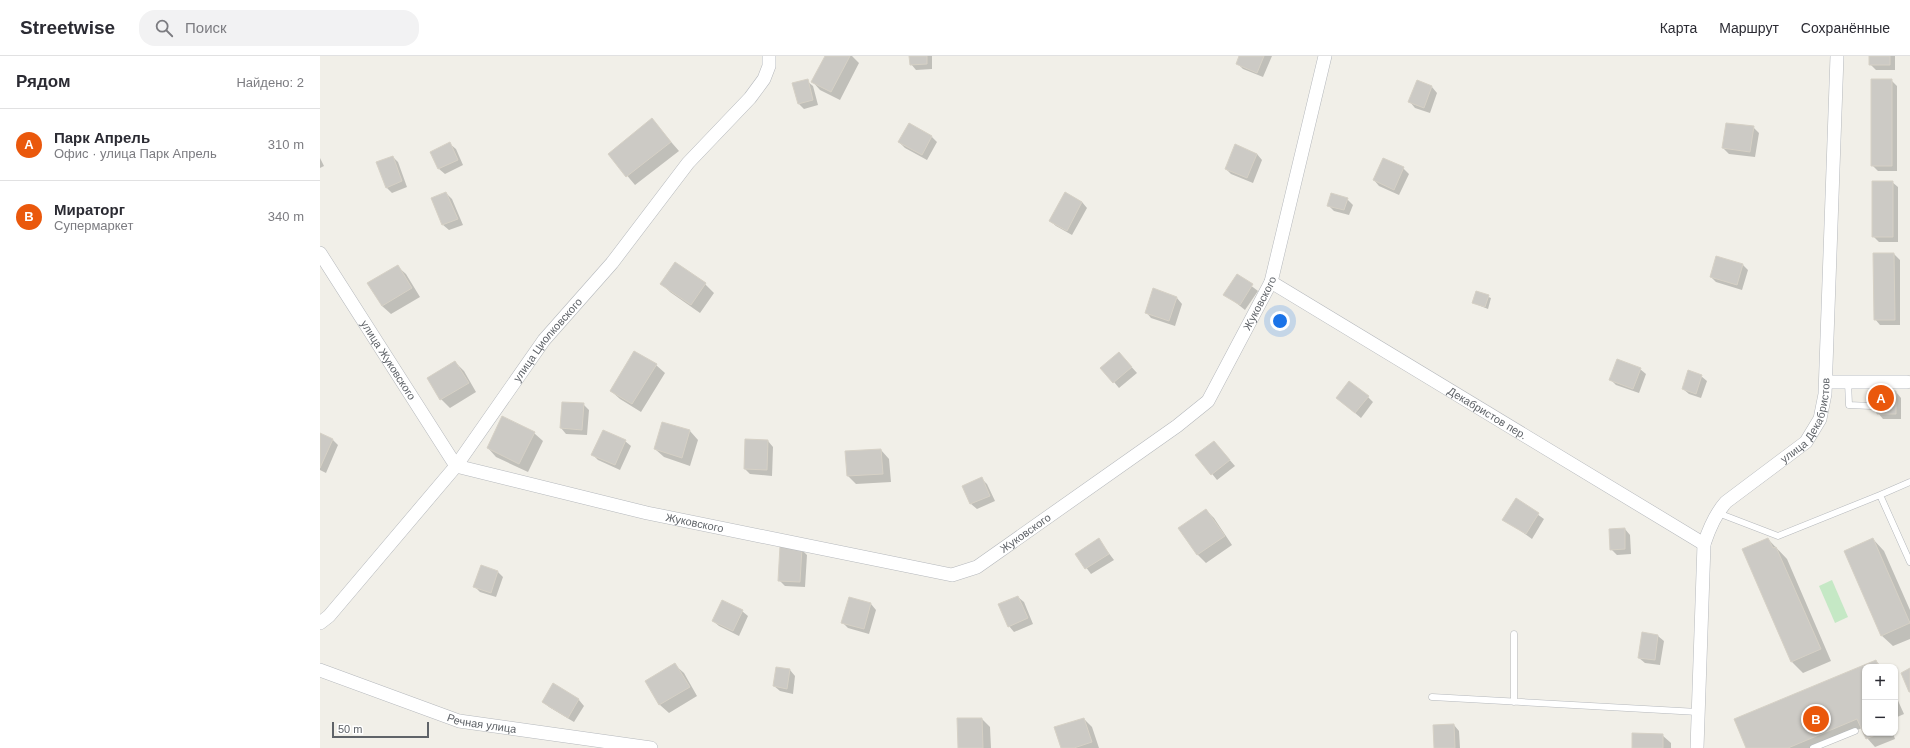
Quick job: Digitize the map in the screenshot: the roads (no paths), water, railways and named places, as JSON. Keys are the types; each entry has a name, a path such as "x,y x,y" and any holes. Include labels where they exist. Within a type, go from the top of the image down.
{"street":[{"name":"улица Циолковского","path":"320,623 329,616 456,466 544,340 612,263 688,163 750,98 764,79 769,66 769,56"},
{"name":"Жуковского","path":"456,466 647,513 952,576 977,567 1177,426 1208,401 1272,282 1326,56"},
{"name":"улица Декабристов","path":"1697,748 1704,544 1718,513 1726,502 1806,442 1820,419 1826,382 1837,56"},
{"name":"улица Жуковского","path":"320,253 456,466"},
{"name":"Декабристов пер.","path":"1272,282 1704,544"},
{"path":"1826,382 1909,382"},
{"name":"Речная улица","path":"320,670 459,721 651,748"}],"lane":[{"path":"1848,382 1849,405 1871,406"},
{"path":"1718,513 1778,536 1910,482"},
{"path":"1880,495 1910,562"},
{"path":"1514,634 1514,702"},
{"path":"1432,697 1698,712"},
{"path":"1813,748 1854,731"}],"place":[{"name":"Парк Апрель","path":"1881,398"},
{"name":"Мираторг","path":"1816,719"}]}
